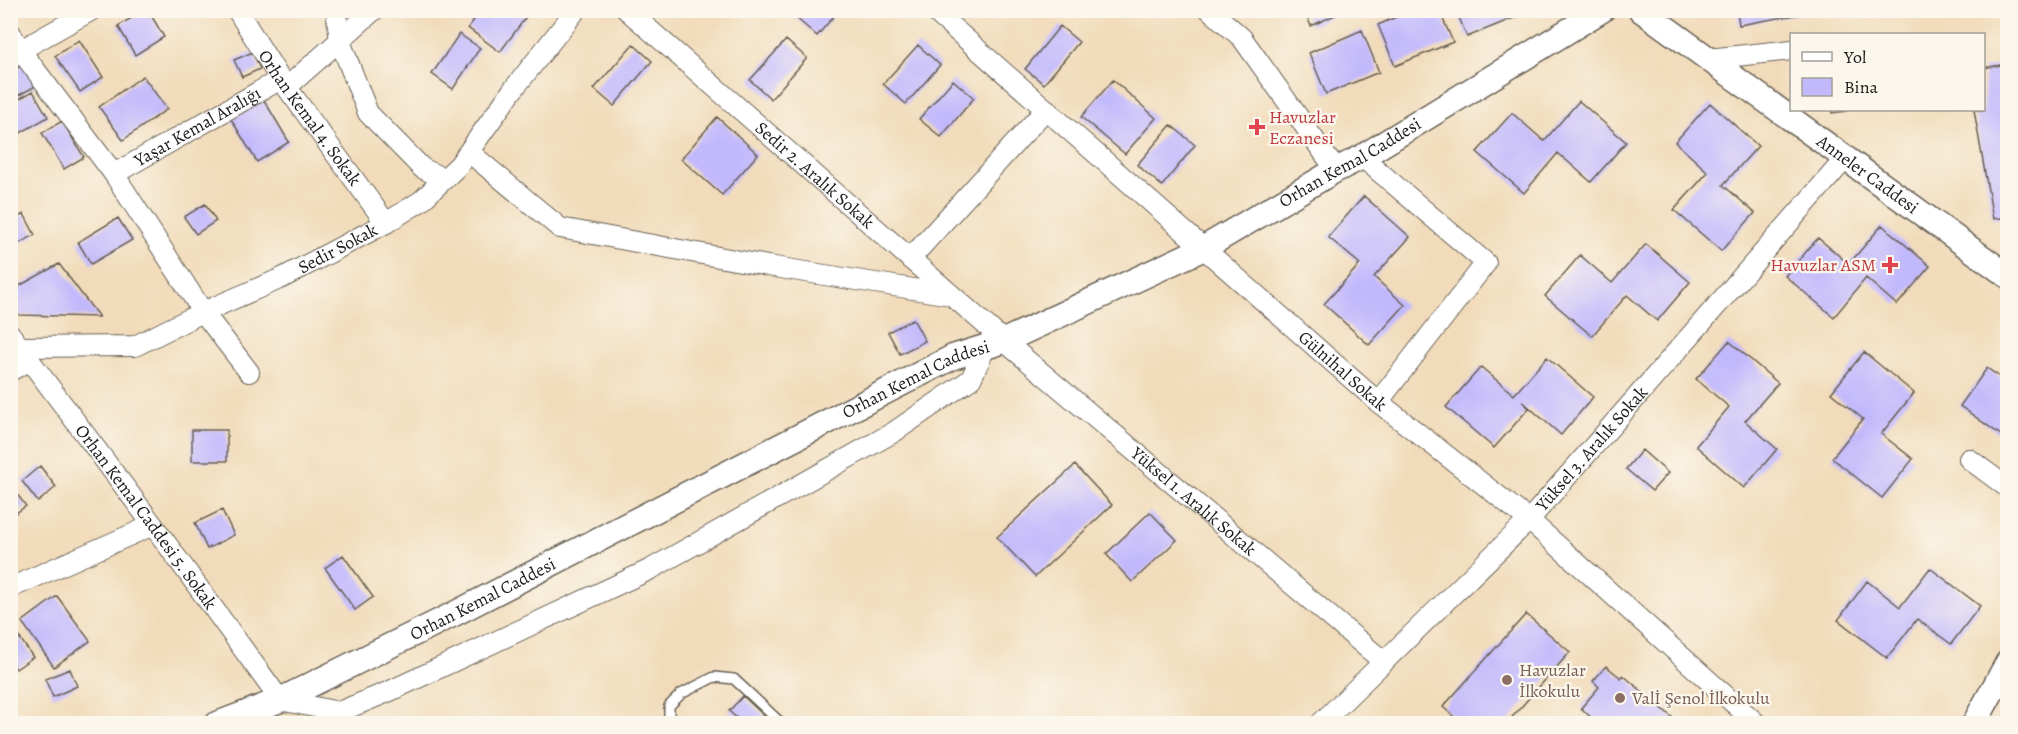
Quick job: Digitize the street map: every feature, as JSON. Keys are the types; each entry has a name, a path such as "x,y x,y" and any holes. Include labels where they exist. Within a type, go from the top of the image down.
{"street":[{"path":"16,54 92,10"},
{"name":"Orhan Kemal 4. Sokak","path":"237,10 284,83 386,223"},
{"path":"336,10 340,41 368,113 422,168 444,179"},
{"name":"Yaşar Kemal Aralığı","path":"114,174 284,83 340,41 374,10"},
{"name":"Sedir Sokak","path":"20,347 135,346 203,312 282,278 386,223 422,201 459,165 512,91 576,10"},
{"name":"Sedir 2. Aralık Sokak","path":"627,10 951,295 995,344"},
{"name":"Gülnihal Sokak","path":"933,10 1378,402 1530,520 1757,723"},
{"path":"1210,10 1242,38 1336,170"},
{"path":"1235,10 1242,38"},
{"name":"Orhan Kemal Caddesi","path":"217,723 280,700 485,598 953,357 995,344 1204,248 1362,157 1602,10"},
{"name":"Anneler Caddesi","path":"1641,10 2007,276"},
{"path":"10,32 16,54 114,174 203,312 249,372"},
{"path":"1708,59 1790,50"},
{"path":"910,259 1046,109"},
{"path":"469,152 560,228 768,266 951,295"},
{"path":"1362,157 1486,263 1378,402"},
{"name":"Yüksel 3. Aralık Sokak","path":"1320,723 1530,520 1845,159"},
{"path":"280,700 339,712 401,686 651,569 894,432 972,379 995,344"},
{"name":"Yüksel 1. Aralık Sokak","path":"995,344 1384,662"},
{"path":"10,371 20,347"},
{"name":"Orhan Kemal Caddesi 5. Sokak","path":"20,347 280,700"},
{"path":"1969,459 2007,488"},
{"path":"10,588 153,525"},
{"path":"1974,723 2007,662"}],"lane":[{"path":"669,723 669,706 681,694 714,677 734,679 782,723"}],"building":[{"path":"148,10 164,37 135,55 118,26"},
{"path":"481,10 517,10 526,17 500,52 468,28"},
{"path":"800,10 839,10 817,36 795,17"},
{"path":"1304,10 1346,10 1311,26"},
{"path":"1412,10 1439,10 1453,42 1395,66 1378,25"},
{"path":"1456,10 1520,10 1521,15 1467,37"},
{"path":"1737,10 1812,10 1812,12 1739,25"},
{"path":"1060,26 1079,42 1044,84 1025,69"},
{"path":"1362,30 1379,72 1326,94 1309,53"},
{"path":"459,34 480,48 453,89 432,74"},
{"path":"79,40 103,77 80,92 55,56"},
{"path":"786,40 807,58 771,99 750,80"},
{"path":"633,44 652,61 614,106 594,89"},
{"path":"918,45 940,65 906,104 883,84"},
{"path":"253,52 260,69 242,77 234,60"},
{"path":"28,62 41,83 12,99 10,72"},
{"path":"2007,64 2008,217 1993,219 1974,111 1985,111 1985,68"},
{"path":"143,76 167,109 123,140 99,107"},
{"path":"953,80 974,98 941,137 919,119"},
{"path":"1113,80 1156,118 1125,154 1081,117"},
{"path":"33,91 48,117 10,139 10,104"},
{"path":"264,100 289,142 257,162 231,119"},
{"path":"1579,101 1626,142 1591,182 1558,153 1524,193 1477,152 1512,113 1544,141"},
{"path":"1710,103 1758,146 1723,185 1755,213 1721,251 1674,210 1708,172 1675,142"},
{"path":"717,117 758,154 722,195 681,159"},
{"path":"62,121 84,157 64,169 42,133"},
{"path":"1171,125 1195,145 1162,186 1137,165"},
{"path":"1364,196 1410,237 1374,277 1405,305 1369,345 1324,304 1360,264 1328,237"},
{"path":"205,204 216,221 196,234 184,217"},
{"path":"24,214 35,235 10,248 10,221"},
{"path":"118,218 132,240 91,264 78,242"},
{"path":"1882,225 1930,266 1897,305 1866,278 1834,317 1785,276 1818,238 1849,264"},
{"path":"1646,244 1690,282 1657,321 1627,295 1592,336 1545,296 1580,255 1612,283"},
{"path":"59,264 99,317 19,315 10,291"},
{"path":"913,319 925,341 900,354 888,332"},
{"path":"1729,341 1778,383 1745,421 1777,449 1744,488 1696,446 1729,407 1696,379"},
{"path":"1864,352 1914,393 1881,434 1913,459 1882,498 1832,458 1863,419 1831,393"},
{"path":"1547,357 1593,397 1561,435 1522,401 1529,408 1494,448 1446,407 1481,367 1514,395"},
{"path":"1987,368 2008,383 2008,440 1960,406"},
{"path":"192,430 227,430 227,461 192,461"},
{"path":"1642,450 1668,473 1652,491 1626,469"},
{"path":"1075,465 1112,505 1035,577 997,537"},
{"path":"40,466 56,487 38,502 22,481"},
{"path":"10,485 26,506 10,517"},
{"path":"222,510 234,535 207,549 195,523"},
{"path":"1150,512 1177,540 1132,582 1106,554"},
{"path":"343,555 373,597 355,610 325,568"},
{"path":"1930,568 1980,606 1951,644 1917,619 1887,658 1838,620 1867,581 1900,607"},
{"path":"57,596 90,641 54,667 22,622"},
{"name":"Havuzlar İlkokulu","path":"1526,614 1570,652 1506,724 1462,724 1443,707"},
{"path":"10,624 33,657 16,669 10,661"},
{"name":"Valİ Şenol İlkokulu","path":"1606,666 1621,678 1623,675 1680,724 1598,724 1581,708 1599,687 1593,681"},
{"path":"70,669 77,686 53,697 45,679"},
{"path":"743,696 773,724 743,724 729,711"}],"place":[{"name":"Havuzlar Eczanesi","path":"1257,127"},
{"name":"Havuzlar ASM","path":"1890,265"},
{"name":"Havuzlar İlkokulu","path":"1507,680"},
{"name":"Valİ Şenol İlkokulu","path":"1620,698"}]}
